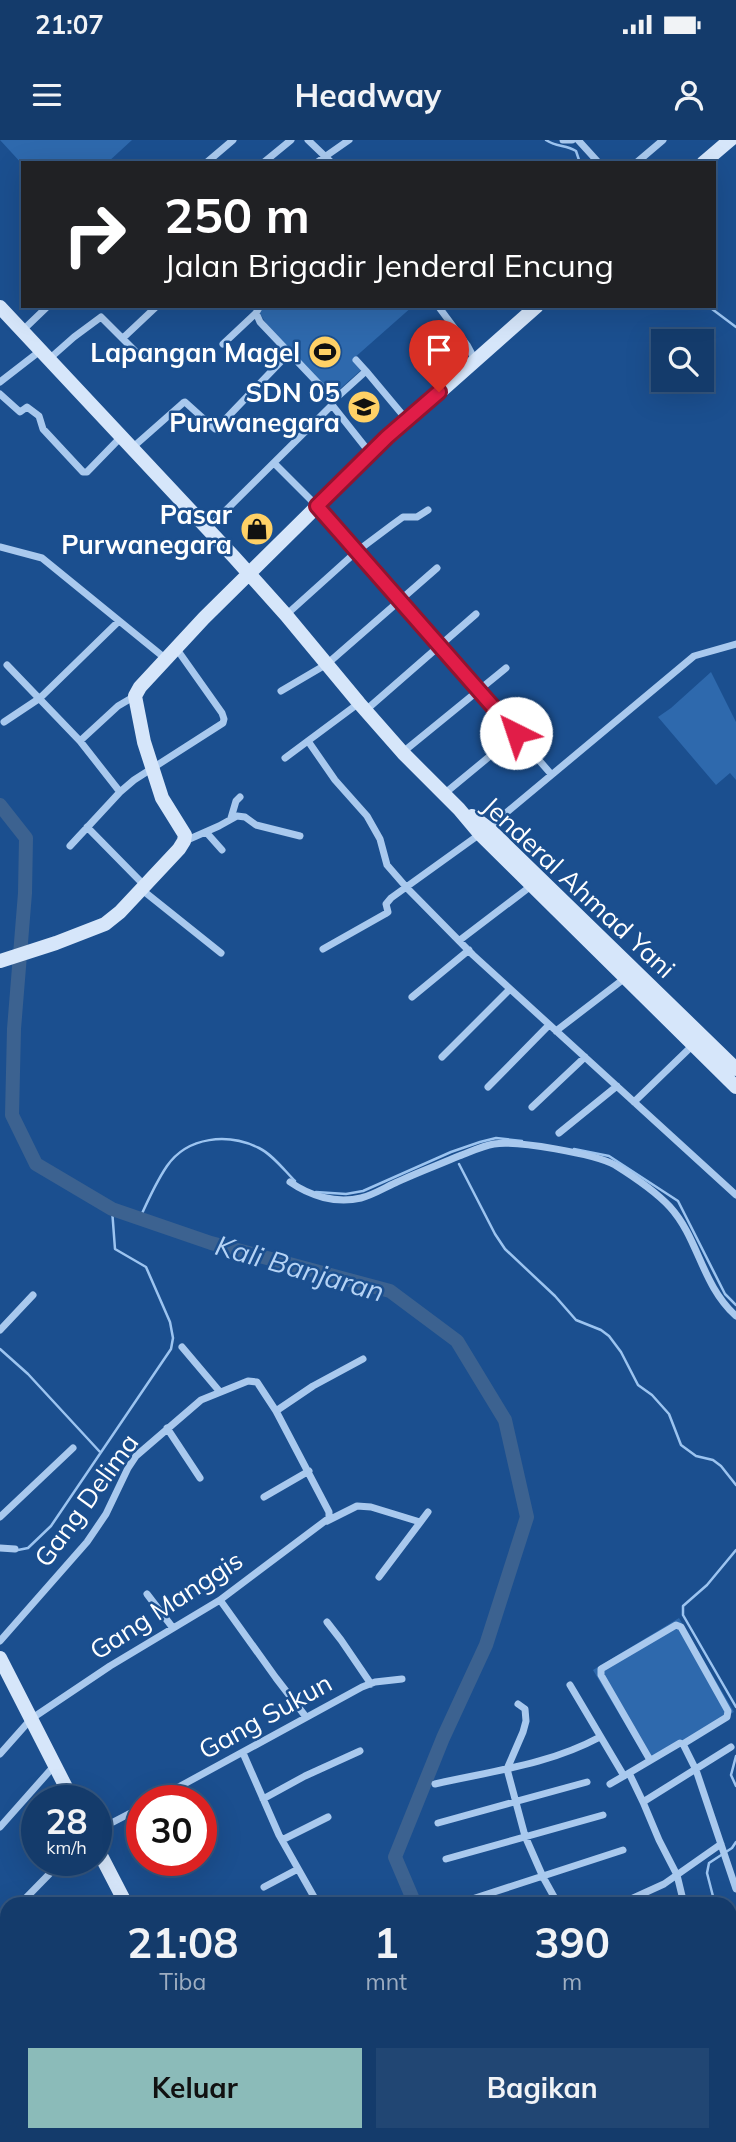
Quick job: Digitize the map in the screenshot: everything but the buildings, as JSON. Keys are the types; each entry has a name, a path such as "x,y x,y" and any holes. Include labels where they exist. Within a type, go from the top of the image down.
{"street":[{"path":"208,161 233,140"},
{"path":"265,161 291,140"},
{"path":"308,140 330,161"},
{"path":"318,161 349,140"},
{"path":"563,140 572,140"},
{"path":"578,140 596,161"},
{"path":"638,161 663,140"},
{"path":"705,161 730,140"},
{"name":"Jenderal Ahmad Yani","path":"0,307 286,615 402,753 736,1069"},
{"path":"22,331 46,308"},
{"path":"123,338 155,308"},
{"path":"439,308 475,360"},
{"path":"80,741 118,706 135,696 140,687 248,573 370,454 535,308"},
{"path":"223,344 258,310"},
{"path":"258,310 260,322 333,402 370,454"},
{"path":"0,382 74,337 101,317 143,359"},
{"path":"132,448 183,402 215,429 290,352"},
{"path":"356,360 407,420"},
{"path":"208,529 366,371"},
{"path":"0,394 20,412 27,407 38,416 43,429 85,473 121,437"},
{"path":"274,463 317,506 551,774"},
{"path":"286,615 356,552 403,517 416,517 428,510"},
{"path":"0,547 42,558 166,659"},
{"path":"281,691 327,664 437,568"},
{"path":"285,758 362,707 441,646 476,614"},
{"path":"4,722 40,698 119,621"},
{"path":"323,949 388,912 387,902 484,831 694,656 736,644"},
{"path":"70,846 134,780 217,728 224,719 176,648"},
{"path":"7,665 80,741 120,792"},
{"path":"402,753 506,668"},
{"path":"135,696 152,769 162,798 184,832 184,841"},
{"path":"444,794 536,719"},
{"path":"308,741 335,780 367,816 380,839 387,864 407,888 510,989 736,1195"},
{"path":"232,818 236,801 240,797"},
{"path":"0,961 105,924 120,912 184,841 232,818 245,817 256,824 300,836"},
{"path":"87,827 142,886 199,938 221,953"},
{"name":"Jenderal Ahmad Yani","path":"484,831 532,885 736,1087"},
{"path":"206,832 222,850"},
{"path":"460,940 532,885"},
{"path":"412,997 469,950"},
{"path":"488,1087 553,1028 626,978"},
{"path":"442,1057 510,989"},
{"path":"634,1102 694,1045"},
{"path":"533,1107 585,1057"},
{"path":"559,1133 617,1086"},
{"path":"290,1182 306,1193 318,1196 338,1200 360,1199 496,1143 582,1154 615,1165 671,1208 709,1283 736,1316"},
{"path":"0,1330 33,1295"},
{"path":"182,1347 220,1392"},
{"path":"276,1410 363,1359"},
{"name":"Gang Delima","path":"0,1641 87,1542 106,1514 136,1457 201,1400 248,1381 257,1382 276,1410 309,1471 329,1511 330,1516 324,1523"},
{"path":"167,1429 200,1478"},
{"path":"0,1517 73,1448"},
{"path":"264,1497 309,1471"},
{"name":"Gang Manggis","path":"0,1754 31,1719 220,1600 324,1523 358,1506 371,1507 420,1522"},
{"path":"379,1577 428,1512"},
{"path":"0,1548 15,1549"},
{"path":"147,1594 173,1628"},
{"path":"220,1600 306,1717"},
{"path":"327,1622 371,1684"},
{"path":"610,1784 727,1717 728,1711 681,1627 676,1625 601,1670 601,1675 650,1760"},
{"path":"0,1658 64,1785"},
{"name":"Gang Sukun","path":"183,1785 371,1684 402,1679"},
{"path":"570,1685 643,1802 677,1875 682,1897"},
{"path":"518,1704 525,1709 526,1721 507,1769 525,1836 554,1897"},
{"path":"436,1784 553,1758 600,1737"},
{"path":"683,1744 696,1770 736,1889"},
{"path":"643,1802 731,1747"},
{"path":"263,1799 360,1751"},
{"path":"243,1753 282,1840 314,1897"},
{"path":"0,1827 54,1766"},
{"path":"438,1824 587,1783"},
{"path":"446,1859 603,1815"},
{"path":"282,1840 328,1817"},
{"path":"634,1897 677,1875 721,1844"},
{"path":"479,1897 623,1850"},
{"path":"264,1886 298,1869"},
{"path":"27,1897 47,1876"},
{"path":"110,1876 120,1897"}],"shaded area":[{"path":"0,140 132,140 109,161 21,163"},
{"name":"Lapangan Magel","path":"263,308 411,308 353,359 361,370 332,396 270,330 259,312"},
{"path":"711,672 736,722 736,780 730,773 716,785 658,717"},
{"path":"679,1618 734,1712 647,1761 593,1670"}],"waterway":[{"path":"546,140 576,151 579,161"},
{"path":"711,308 736,327"},
{"name":"Kali Banjaran","path":"0,805 26,838 25,893 14,1029 12,1115 36,1164 112,1209 211,1243 390,1291 457,1341 505,1420 527,1517 486,1645 443,1738 395,1857 412,1897"},
{"path":"316,1192 346,1194 363,1191 480,1142 496,1138 522,1141"},
{"path":"140,1218 167,1166 186,1148 209,1140 234,1140 259,1148 295,1181"},
{"path":"574,1149 609,1156 678,1201 725,1294 736,1305"},
{"path":"459,1164 505,1249 555,1296 576,1320 609,1336 621,1352 638,1385 652,1395 669,1414 681,1445 696,1456 713,1460 736,1485"},
{"path":"18,1550 28,1548 51,1526 171,1349 173,1338 170,1322 146,1267 115,1249 112,1209"},
{"path":"0,1349 28,1374 100,1452"},
{"path":"736,1550 707,1585 683,1606 683,1615 736,1707"},
{"path":"736,1756 731,1775 736,1786"},
{"path":"713,1897 707,1873 709,1863 732,1848 736,1842"}],"place":[{"name":"Lapangan Magel","path":"325,352"},
{"name":"SDN 05 Purwanegara","path":"364,407"},
{"name":"Pasar Purwanegara","path":"257,529"}],"route":[{"path":"439,392 387,437 317,506 516,733"}]}
